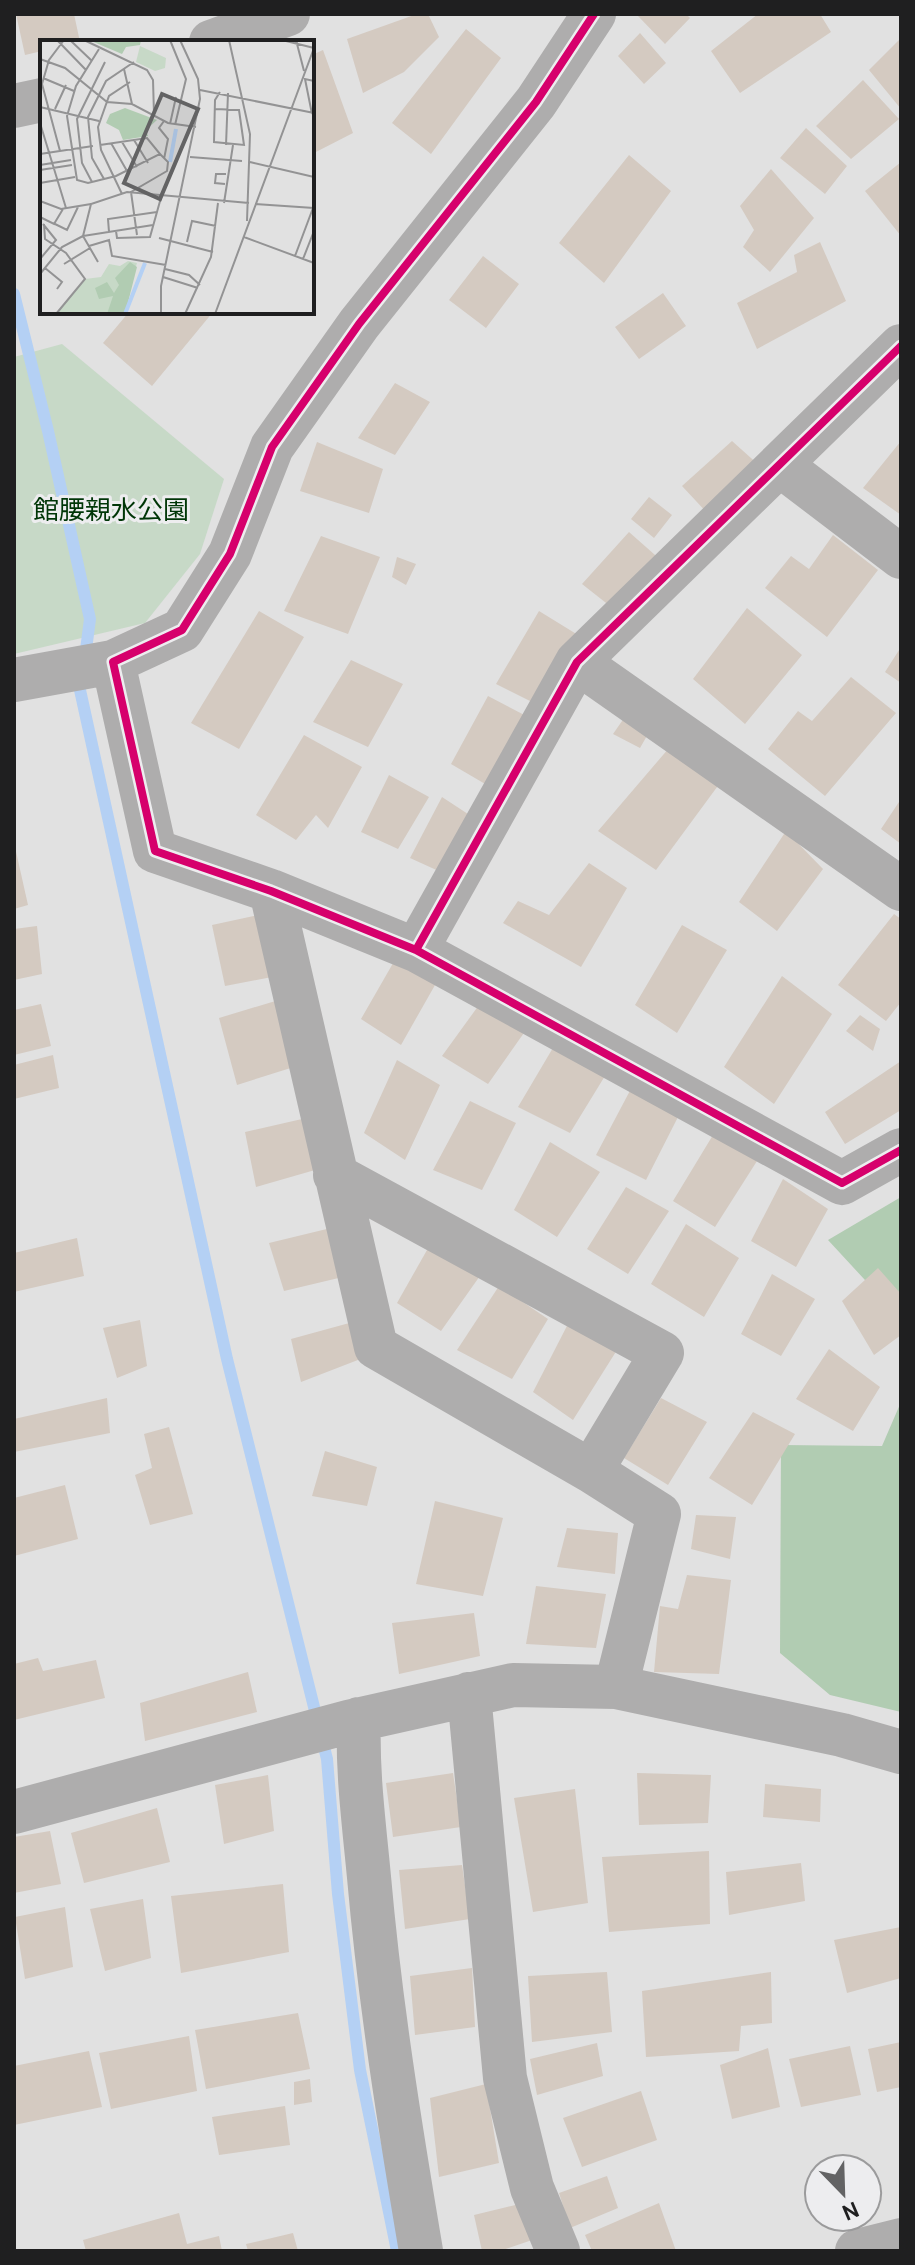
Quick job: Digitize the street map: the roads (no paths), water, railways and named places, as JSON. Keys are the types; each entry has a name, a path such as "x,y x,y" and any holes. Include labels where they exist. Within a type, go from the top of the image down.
{"street":[{"path":"216,40 288,14"},
{"path":"14,680 113,662 182,630 230,554 272,447 359,324 536,102 594,14"},
{"path":"14,106 40,100"},
{"path":"416,950 577,662 901,346"},
{"path":"780,465 901,557"},
{"path":"113,662 155,851 271,891 416,950 842,1183 901,1150"},
{"path":"577,662 901,889"},
{"path":"271,891 376,1347 591,1471 659,1514 616,1687"},
{"path":"335,1175 662,1353 591,1471"},
{"path":"14,1812 353,1720 513,1685 616,1687 842,1735 901,1752"},
{"path":"469,1694 505,2078 532,2188 558,2251"},
{"path":"353,1720 376,1959 394,2094 421,2251"},
{"path":"857,2251 901,2240"}],"waterway":[{"path":"14,294 90,619 85,657"},
{"path":"82,676 80,690 227,1359 327,1759 338,1894 360,2070 397,2251"}],"park label":[{"name":"館腰親水公園","path":"111,510"}]}
